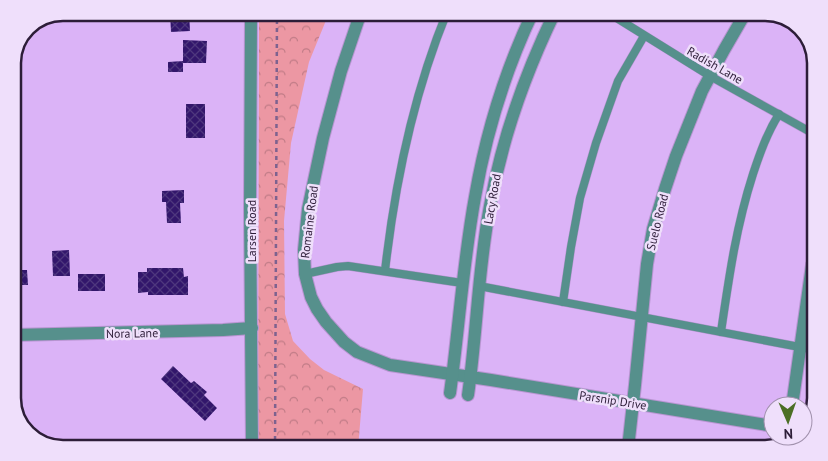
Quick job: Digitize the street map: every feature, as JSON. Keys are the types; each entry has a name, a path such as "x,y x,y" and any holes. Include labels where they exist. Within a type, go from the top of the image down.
{"street":[{"name":"Lacy Road","path":"450,393 462,283 473,207 486,143 506,78 529,21"},
{"name":"Lacy Road","path":"468,395 489,208 505,139 522,88 551,21"},
{"name":"Suelo Road","path":"629,440 641,317 654,229 665,189 688,122 710,76 741,21"},
{"name":"Larsen Road","path":"251,22 252,440"},
{"name":"Romaine Road","path":"358,22 341,71 323,138 308,209 303,262 311,297 326,322 339,337 357,352 390,365 452,375"},
{"path":"794,396 805,348 807,324"},
{"name":"Nora Lane","path":"21,334 252,328"},
{"name":"Parsnip Drive","path":"452,375 763,424"}],"lane":[{"path":"384,271 394,200 409,131 425,73 444,21"},
{"name":"Radish Lane","path":"621,21 710,76 807,130"},
{"path":"563,302 579,206 596,143 618,81 644,36"},
{"path":"721,332 731,260 740,216 759,155 779,114"},
{"path":"305,274 342,266 354,266 462,283"},
{"path":"479,286 805,348"}],"path":[{"path":"275,440 277,22"}],"green space":[{"path":"259,22 325,22 309,62 291,143 284,221 285,314 293,341 310,359 324,370 363,389 359,440 258,440"}],"building":[{"path":"170,22 190,22 190,31 171,32"},
{"path":"183,40 207,41 206,63 183,63"},
{"path":"183,61 183,72 168,72 168,62"},
{"path":"186,104 205,104 205,138 186,138"},
{"path":"184,190 184,203 180,203 181,223 167,223 166,202 162,202 162,191"},
{"path":"69,250 70,276 53,276 52,251"},
{"path":"147,268 183,268 184,277 188,276 188,295 148,295 148,292 138,293 138,272 147,272"},
{"path":"21,270 27,270 28,285 21,285"},
{"path":"78,274 105,274 105,291 78,291"},
{"path":"173,366 191,383 194,381 207,392 204,395 217,408 205,421 161,379"}]}
